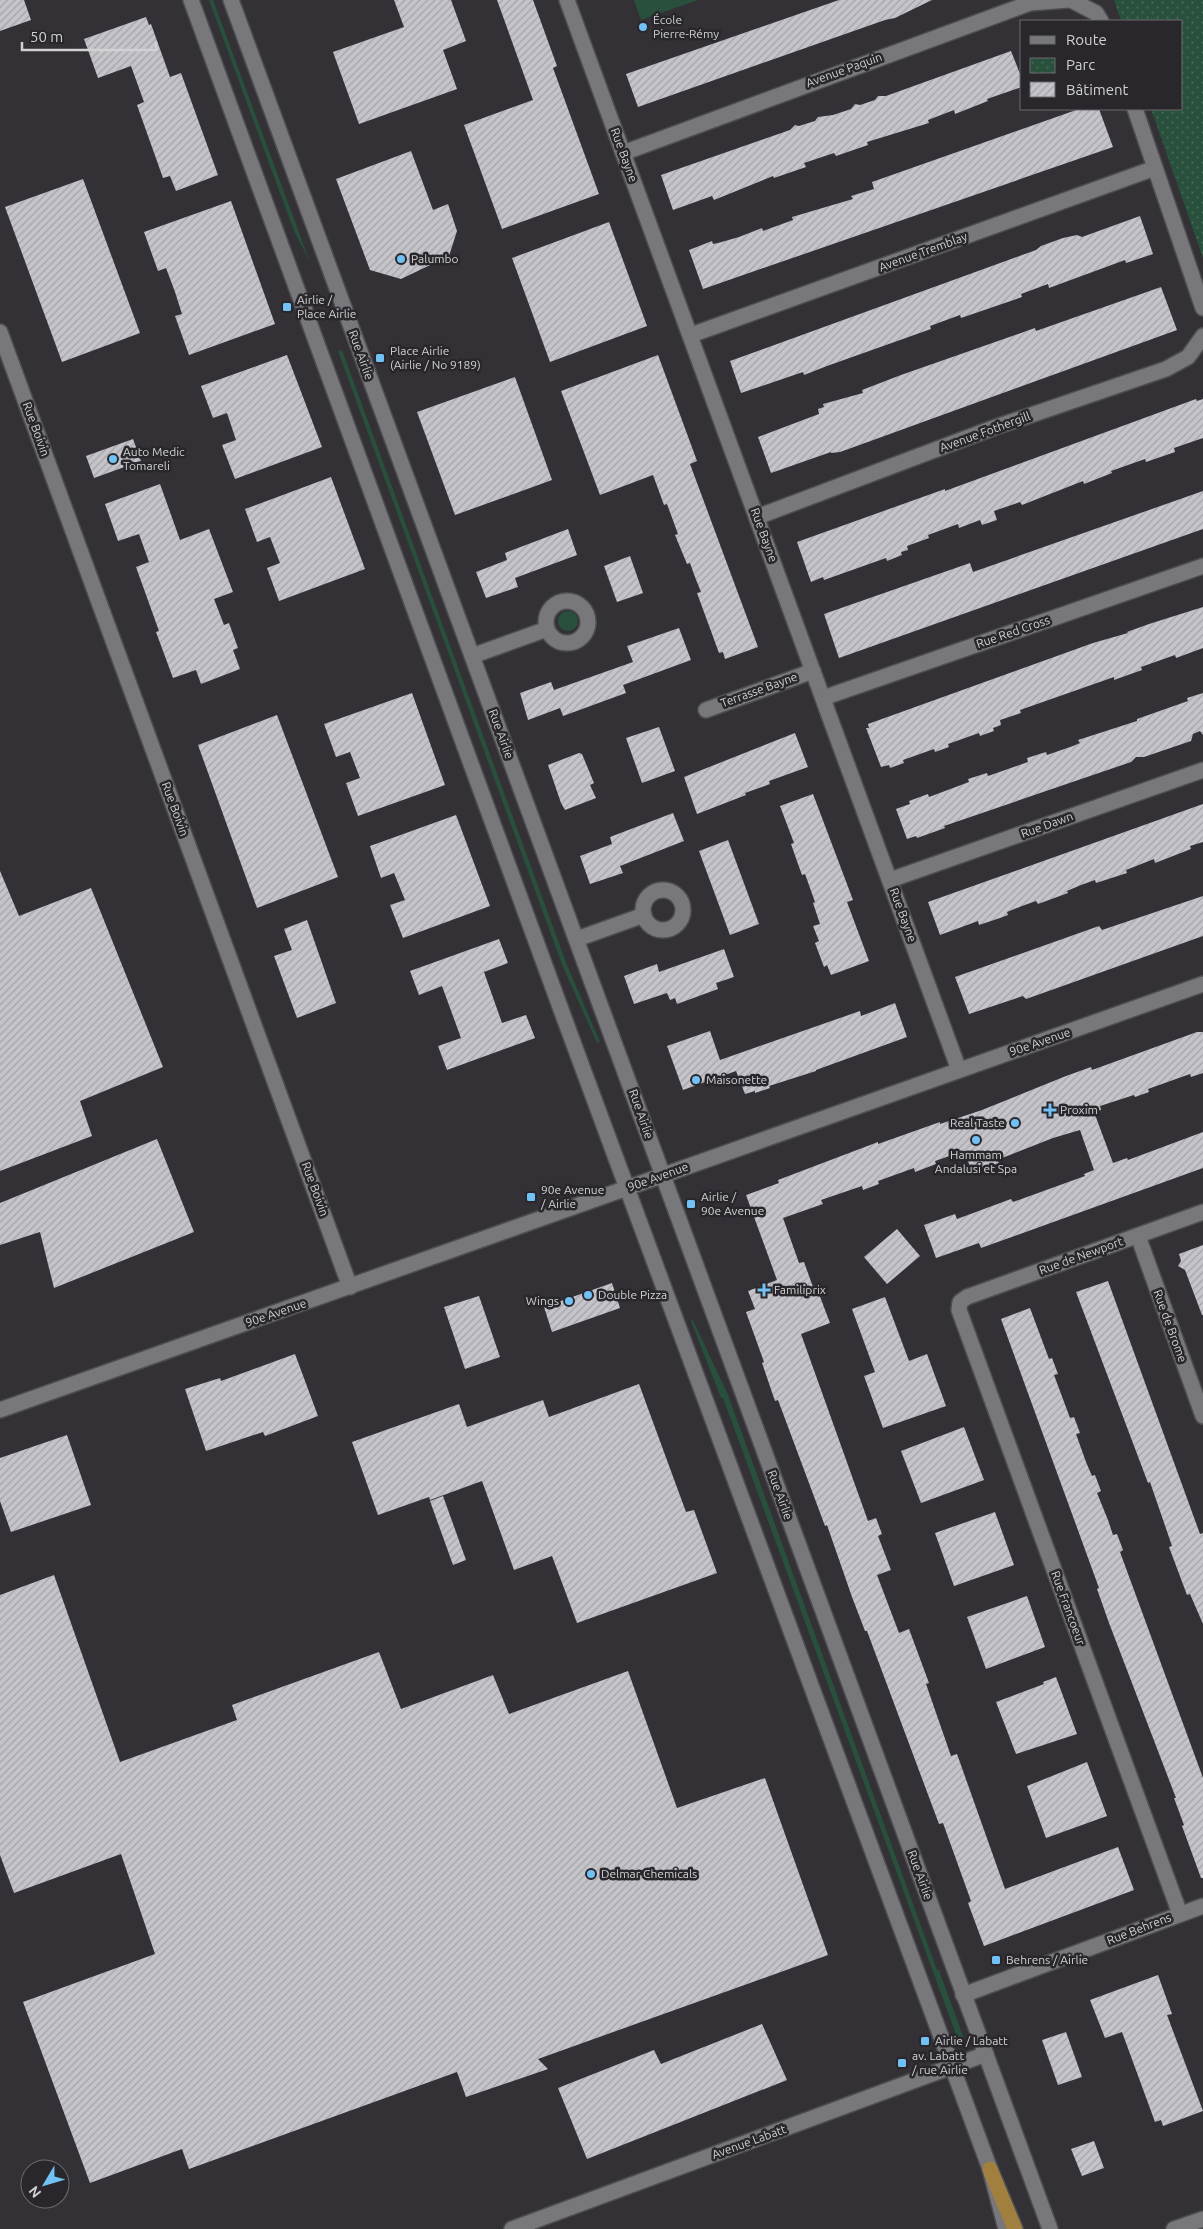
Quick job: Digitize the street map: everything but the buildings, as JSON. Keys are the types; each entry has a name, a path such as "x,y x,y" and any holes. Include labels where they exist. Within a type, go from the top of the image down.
{"highway":[{"path":"990,2169 1015,2229"}],"street":[{"path":"191,0 627,1188 990,2169 1006,2229"},
{"name":"Rue Airlie","path":"231,0 1050,2229"},
{"name":"Rue Bayne","path":"567,0 959,1070"},
{"name":"Avenue Paquin","path":"623,153 1030,3 1069,0 1099,17"},
{"path":"1135,110 1203,308"},
{"name":"Avenue Tremblay","path":"691,335 1155,168"},
{"name":"Rue Boivin","path":"0,332 350,1287"},
{"name":"Avenue Fothergill","path":"757,517 993,428 1166,368 1188,357 1203,336"},
{"name":"Rue Red Cross","path":"824,698 1203,566"},
{"path":"472,656 547,629"},
{"name":"Terrasse Bayne","path":"706,710 813,671"},
{"name":"Rue Dawn","path":"890,880 1203,770"},
{"path":"577,939 644,915"},
{"name":"90e Avenue","path":"0,1410 1203,984"},
{"name":"Rue de Newport","path":"960,1302 967,1297 1203,1212"},
{"name":"Rue de Brome","path":"1138,1236 1203,1416"},
{"name":"Rue Francoeur","path":"960,1302 959,1310 962,1320 1180,1914"},
{"name":"Rue Behrens","path":"964,1995 1203,1906"},
{"name":"Avenue Labatt","path":"512,2229 986,2054"},
{"path":"1174,2229 1203,2219"}],"green space":[{"path":"209,0 213,0 310,262 294,231"},
{"path":"634,0 698,0 641,20"},
{"path":"1114,0 1203,0 1203,258 1151,110 1183,110 1183,20 1121,20"},
{"path":"342,350 567,965 600,1042 597,1043 563,967 338,351"},
{"path":"568,611 575,614 578,621 575,628 568,631 561,628 558,621 561,614"},
{"path":"693,1320 728,1395 937,1970 939,1970 964,2039 958,2040 723,1398 721,1398 691,1321"}],"place":[{"name":"École Pierre-Rémy","path":"643,27"},
{"name":"Palumbo","path":"401,259"},
{"name":"Airlie / Place Airlie","path":"287,307"},
{"name":"Place Airlie (Airlie / No 9189)","path":"380,358"},
{"name":"Auto Medic Tomareli","path":"113,459"},
{"name":"Maisonette","path":"696,1080"},
{"name":"Proxim","path":"1050,1110"},
{"name":"Real Taste","path":"1015,1123"},
{"name":"Hammam Andalusi et Spa","path":"976,1140"},
{"name":"90e Avenue / Airlie","path":"531,1197"},
{"name":"Airlie / 90e Avenue","path":"691,1204"},
{"name":"Familiprix","path":"764,1290"},
{"name":"Double Pizza","path":"588,1295"},
{"name":"Wings","path":"569,1301"},
{"name":"Delmar Chemicals","path":"591,1874"},
{"name":"Behrens / Airlie","path":"996,1960"},
{"name":"Airlie / Labatt","path":"925,2041"},
{"name":"av. Labatt / rue Airlie","path":"902,2063"}]}
